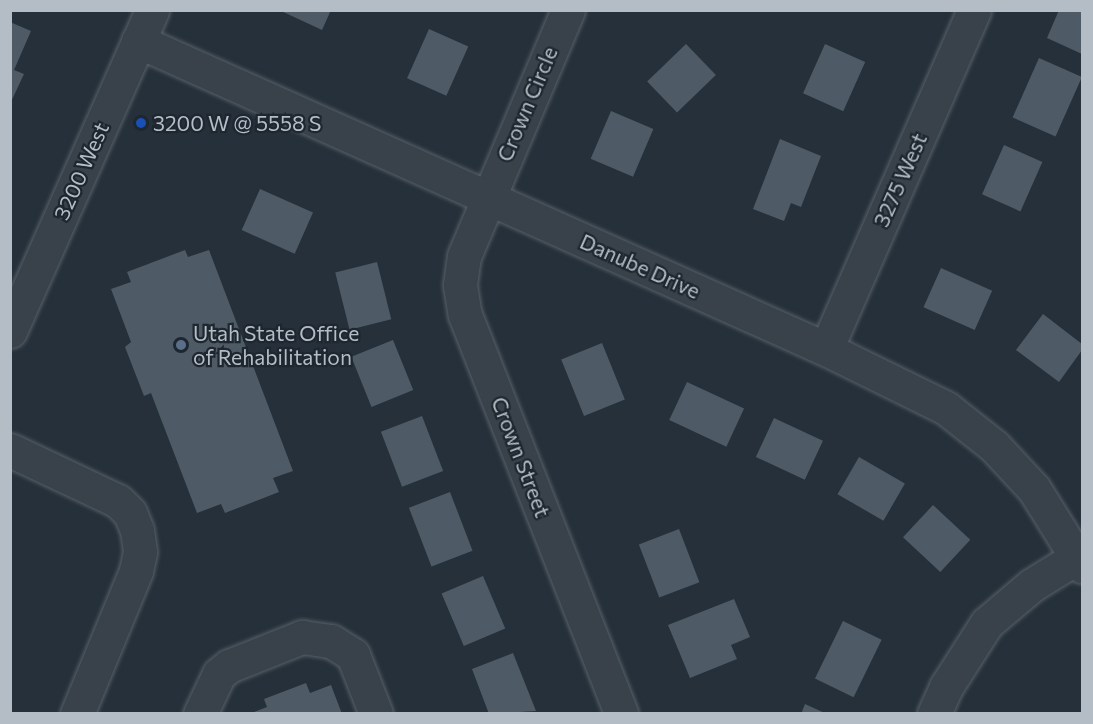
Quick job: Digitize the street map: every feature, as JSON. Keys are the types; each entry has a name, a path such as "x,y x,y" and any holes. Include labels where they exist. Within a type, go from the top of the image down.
{"street":[{"name":"3200 West","path":"10,331 152,10"},
{"name":"Crown Circle","path":"488,198 568,10"},
{"name":"3275 West","path":"826,349 974,10"},
{"name":"Danube Drive","path":"138,41 826,349 946,408 994,446 1034,489 1080,560"},
{"name":"Crown Street","path":"488,198 464,256 460,285 465,315 621,714"},
{"path":"10,450 118,501 130,513 137,530 140,552 136,570 76,714"},
{"path":"934,714 946,687 987,623 1032,585 1080,560"},
{"path":"200,714 219,674 230,666 302,637 336,644 352,655 376,714"}],"building":[{"path":"279,10 331,10 322,30"},
{"path":"1059,10 1082,10 1082,54 1047,38"},
{"path":"10,22 31,31 14,70 24,74 10,104"},
{"path":"429,29 468,46 446,96 407,78"},
{"path":"686,44 716,75 677,112 647,82"},
{"path":"825,44 865,62 843,111 803,93"},
{"path":"1039,58 1082,77 1055,136 1013,117"},
{"path":"611,111 653,129 633,177 591,159"},
{"path":"780,139 821,156 801,207 791,203 784,221 753,209"},
{"path":"1004,145 1042,162 1020,211 982,194"},
{"path":"260,189 313,213 295,254 242,230"},
{"path":"185,250 188,257 209,250 293,471 273,478 279,492 225,513 221,504 197,513 151,393 144,396 125,347 131,342 111,289 131,282 127,272"},
{"path":"377,262 391,319 350,330 335,272"},
{"path":"941,268 992,291 975,330 924,307"},
{"path":"1043,314 1082,344 1082,350 1059,382 1016,350"},
{"path":"393,340 413,390 372,407 351,357"},
{"path":"602,343 625,400 584,416 561,359"},
{"path":"687,382 744,409 726,447 669,420"},
{"path":"422,416 443,471 402,487 381,432"},
{"path":"774,418 823,441 805,480 756,457"},
{"path":"859,457 905,484 883,521 838,494"},
{"path":"450,492 473,551 431,567 409,508"},
{"path":"933,505 970,540 940,572 903,537"},
{"path":"679,529 699,582 659,598 639,544"},
{"path":"483,576 505,628 464,646 442,594"},
{"path":"734,599 750,637 731,645 737,659 690,678 668,625"},
{"path":"843,621 882,640 854,697 815,679"},
{"path":"513,653 536,711 489,714 472,669"},
{"path":"306,683 310,693 331,685 342,714 249,714 267,707 264,699"},
{"path":"805,704 827,714 801,714"}],"place":[{"name":"3200 W @ 5558 S","path":"141,123"},
{"name":"Utah State Office of Rehabilitation","path":"181,345"}]}
